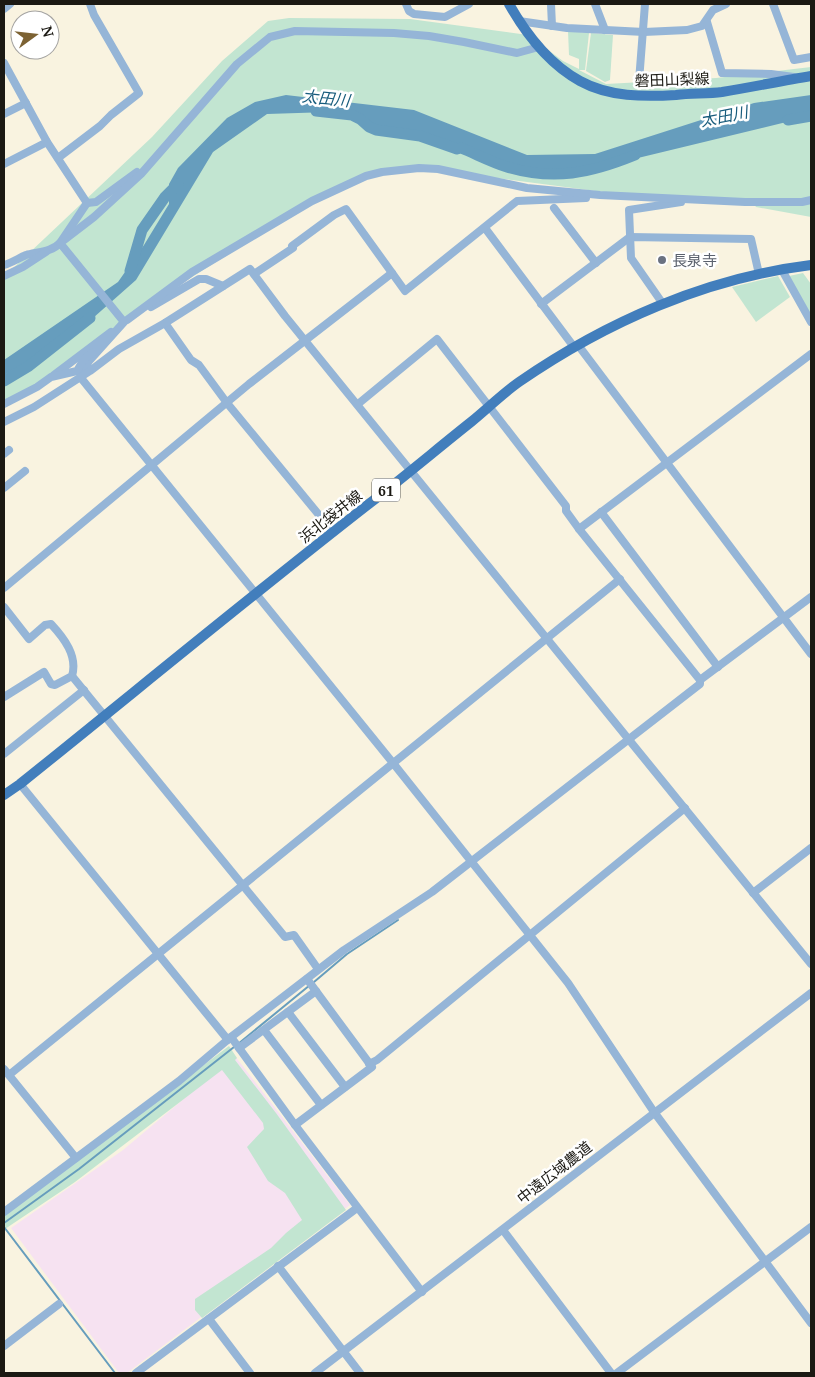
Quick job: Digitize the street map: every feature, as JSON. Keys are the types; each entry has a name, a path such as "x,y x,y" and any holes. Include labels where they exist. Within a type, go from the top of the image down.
{"main road":[{"name":"磐田山梨線","path":"509,4 519,21 551,59 579,81 597,88 632,96 653,97 719,92 806,77"},
{"name":"浜北袋井線","path":"5,791 20,784 412,470 517,383 576,346 640,312 728,282 811,265"}],"street":[{"path":"4,9 10,4"},
{"path":"58,158 139,93 94,15 90,4"},
{"path":"406,4 409,11 414,14 445,18 469,4"},
{"path":"551,4 552,26"},
{"path":"595,4 605,30"},
{"path":"639,81 645,4"},
{"path":"726,4 714,10 708,16 707,22 722,73 806,77"},
{"path":"773,4 794,60 811,57"},
{"path":"519,21 552,26 644,32 687,30 702,26 707,22"},
{"path":"4,265 58,246 121,194 237,64 270,37 284,32 304,31 411,34 517,53 539,47"},
{"path":"4,63 47,142 87,203"},
{"path":"4,114 26,103"},
{"path":"4,164 47,142"},
{"path":"62,243 65,235 87,203 96,202 146,168"},
{"path":"4,404 36,388 192,272 312,201 366,176 382,172 419,168 438,169 527,188 600,195 745,202 802,202 811,200"},
{"path":"254,274 293,248 292,246 334,215 346,209 406,291 517,202 600,195"},
{"path":"663,304 631,258 629,210 698,200"},
{"path":"554,208 596,263"},
{"path":"484,228 541,304 667,463 811,654"},
{"path":"541,304 630,237 752,239 760,274"},
{"path":"62,243 123,322"},
{"path":"4,276 23,267 47,250"},
{"path":"4,422 34,407 81,378 119,349 165,323 250,269 285,316 307,340 811,964"},
{"path":"782,270 811,322"},
{"path":"4,588 249,384 392,272"},
{"path":"81,378 89,361 123,322 131,320 199,279 206,279 223,286"},
{"path":"165,323 191,360 199,365 333,532"},
{"path":"358,404 437,339 566,506 566,511 700,680"},
{"path":"51,377 76,371 84,359 107,342"},
{"path":"580,529 811,354"},
{"path":"81,378 393,763 568,983 654,1112 811,1323"},
{"path":"4,488 25,471"},
{"path":"601,512 718,667"},
{"path":"76,1158 6,1072 243,886 620,580"},
{"path":"4,1212 179,1081 229,1038 318,969 375,928 432,892 693,690 700,684 700,680 811,598"},
{"path":"4,607 29,639 45,625 51,624 66,641 75,667 72,676 55,685 51,684 44,672 4,697"},
{"path":"72,676 285,937 294,936 318,969"},
{"path":"4,754 84,690"},
{"path":"20,784 158,954 239,1048 357,1208 422,1292"},
{"path":"369,1064 377,1060 686,808"},
{"path":"753,893 811,848"},
{"path":"295,1124 372,1067 307,978"},
{"path":"239,1048 316,991"},
{"name":"中遠広域農道","path":"315,1373 811,993"},
{"path":"288,1012 345,1087"},
{"path":"264,1030 321,1105"},
{"path":"136,1373 357,1208"},
{"path":"617,1373 811,1227"},
{"path":"503,1230 612,1373"},
{"path":"278,1266 360,1373"},
{"path":"4,1346 59,1304"},
{"path":"209,1319 250,1373"}],"shaded area":[{"path":"235,1056 350,1205 127,1373 119,1373 11,1228 123,1150"}],"green space":[{"path":"289,18 410,19 528,35 563,61 579,69 579,59 569,55 568,31 589,33 585,70 579,70 606,84 716,78 811,67 811,199 797,202 634,196 419,168 369,175 312,201 129,317 37,387 4,404 4,275 152,137 222,61 268,21"},
{"path":"591,33 613,35 610,80 605,82 586,71"},
{"path":"811,202 811,217 756,207 754,204"},
{"path":"803,273 811,284 811,315 789,276"},
{"path":"778,276 790,297 756,322 732,287"},
{"path":"229,1046 237,1058 235,1060 346,1210 202,1318 195,1310 195,1299 271,1248 302,1220 285,1193 268,1181 247,1147 264,1129 263,1123 222,1070 75,1182 5,1229 4,1215"}],"water":[{"path":"286,95 414,110 527,155 595,154 754,103 811,95 811,116 580,172 548,174 507,167 461,148 457,149 420,136 384,132 368,127 362,120 344,114 329,112 267,114 213,152 136,280 93,318 24,364 4,375 4,360 118,282 144,245 169,204 169,184 178,168 227,118 255,102"}],"waterway":[{"name":"太田川","path":"316,111 352,115 376,130 420,136 457,149 461,148 507,167 541,174 572,173 588,170 635,155"},
{"name":"太田川","path":"788,120 811,116"},
{"name":"太田川","path":"130,271 142,230 165,197 178,184"},
{"name":"太田川","path":"4,381 29,366 90,318"},
{"path":"314,982 347,954 398,920"},
{"path":"238,1044 310,985"},
{"path":"4,1223 79,1169 234,1047"},
{"path":"4,1227 115,1373"}],"place":[{"name":"長泉寺","path":"662,260"}]}
